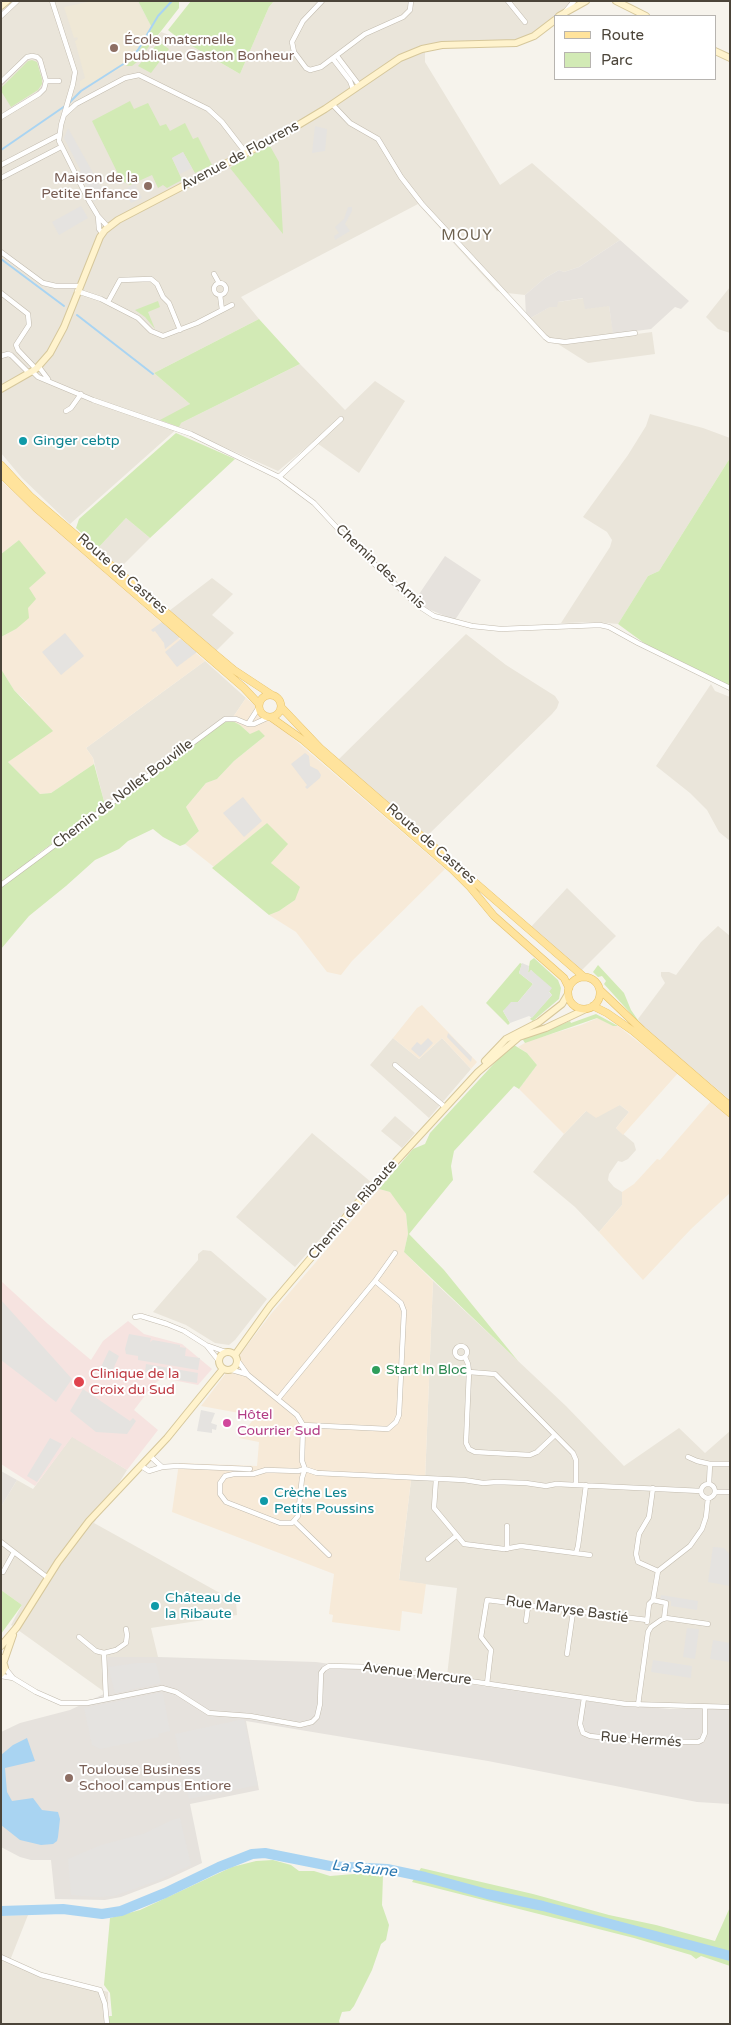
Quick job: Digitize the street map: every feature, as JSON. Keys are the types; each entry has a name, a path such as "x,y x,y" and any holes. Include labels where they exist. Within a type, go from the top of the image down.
{"main road":[{"path":"1,6 6,1"},
{"path":"560,15 586,1"},
{"path":"616,1 644,15"},
{"name":"Avenue de Flourens","path":"1,389 34,370 50,353 60,336 102,233 108,226 200,175 290,130 393,62 422,49 442,45 516,43 534,36 554,21"},
{"path":"716,51 730,58"},
{"name":"Route de Castres","path":"1,465 30,496 216,655 234,670 272,695"},
{"name":"Route de Castres","path":"1,474 36,508 244,688 259,706"},
{"path":"272,695 279,698 282,708 278,715 270,718 262,714 259,706 263,697 272,695"},
{"name":"Route de Castres","path":"282,708 320,748 584,977"},
{"name":"Route de Castres","path":"270,718 303,740 452,869 494,916 564,978 569,991"},
{"path":"730,1106 642,1030 600,990 596,982 584,977 576,979 569,991 574,1005 607,1013 640,1036 730,1113"},
{"path":"589,1008 599,999 600,990"},
{"name":"Chemin de Ribaute","path":"236,1358 276,1298 354,1207 478,1072 501,1044 517,1032 539,1022 562,1004 569,991"},
{"name":"Chemin de Ribaute","path":"478,1072 517,1038 589,1008"},
{"path":"226,1352 236,1358 236,1366 232,1370 223,1369 219,1361 221,1355 226,1352"},
{"path":"1,1646 17,1627 48,1578 89,1521 176,1428 223,1369"},
{"path":"1,1675 3,1662 17,1627"}],"street":[{"path":"1,16 17,1"},
{"path":"52,1 74,70 74,80 59,135 61,146 98,216 108,226"},
{"path":"322,1 300,25 292,42 294,52 306,68 310,70 319,69 366,34 403,17 410,10 411,1"},
{"path":"508,1 526,22"},
{"path":"565,12 574,1"},
{"path":"1,82 27,57 32,56 40,60 46,81 44,89 38,94 1,118"},
{"path":"335,57 356,87"},
{"path":"64,115 76,104 125,78 136,75 146,77 208,109 222,122 246,153"},
{"path":"46,81 59,81"},
{"path":"332,104 350,123 378,139 401,177 422,204 545,337 549,340 565,342 635,333"},
{"path":"1,165 59,135"},
{"path":"1,178 61,146"},
{"path":"98,216 99,229 102,233"},
{"path":"1,252 43,283 78,288 142,320 148,328 159,336 180,330 232,305"},
{"path":"214,274 219,283 226,287 224,293 220,295"},
{"path":"108,302 120,280 151,279 157,284 162,297 169,303 180,330"},
{"path":"219,283 215,284 214,290 220,295 222,310"},
{"path":"1,293 28,314 29,325 16,345 34,370"},
{"path":"1,356 11,355 34,370"},
{"name":"Chemin des Arnis","path":"34,370 49,380"},
{"name":"Chemin des Arnis","path":"34,370 38,377 191,434 279,477 314,503 340,531 417,605 434,616 472,626 501,630 600,625 609,627 638,644 730,688"},
{"path":"66,411 71,408 80,394"},
{"path":"279,477 340,419"},
{"path":"248,724 259,706"},
{"name":"Chemin de Nollet Bouville","path":"1,885 220,721 230,717 248,724 254,724 270,718"},
{"path":"395,1065 445,1107"},
{"path":"278,1399 375,1281 395,1253"},
{"path":"303,1425 384,1429 391,1427 398,1419 404,1311 401,1303 375,1281"},
{"path":"135,1317 141,1316 184,1330 206,1345 226,1352"},
{"path":"206,1345 219,1361"},
{"path":"465,1357 469,1372 466,1443 469,1449 475,1452 530,1455 538,1452 555,1435"},
{"path":"236,1358 248,1375 297,1415 303,1425 302,1461 305,1470 302,1478 299,1512 294,1521 288,1524 280,1523 226,1502 221,1497 220,1483 226,1476 234,1474 253,1474 266,1470 305,1470 317,1473 483,1483 701,1490"},
{"path":"232,1370 248,1375"},
{"path":"469,1372 495,1374 575,1456 576,1485"},
{"path":"150,1456 162,1467"},
{"path":"688,1457 710,1464 730,1464"},
{"path":"709,1484 710,1464"},
{"path":"141,1466 149,1470 162,1467 250,1469"},
{"path":"436,1479 434,1508 461,1542 468,1545 507,1549 521,1546 590,1555"},
{"path":"701,1490 709,1484"},
{"path":"708,1498 713,1496 715,1492 714,1486 709,1484"},
{"path":"576,1553 586,1485"},
{"path":"652,1488 649,1516 639,1534 636,1554 638,1562 658,1571"},
{"path":"701,1490 703,1496 708,1498"},
{"path":"715,1492 730,1492"},
{"path":"651,1628 647,1620 649,1604 653,1600 658,1571 695,1540 705,1523 708,1498"},
{"path":"294,1521 328,1555"},
{"path":"507,1526 507,1549"},
{"path":"428,1559 456,1536"},
{"path":"1,1542 48,1578"},
{"path":"3,1572 14,1552"},
{"name":"Rue Maryse Bastié","path":"487,1684 491,1650 481,1636 487,1600 528,1607 647,1620"},
{"path":"653,1600 666,1603 664,1619"},
{"path":"526,1621 528,1607"},
{"path":"567,1654 573,1612"},
{"path":"638,1705 648,1632 651,1628 664,1619 708,1624"},
{"path":"79,1637 96,1651 104,1653 116,1650 126,1643 126,1629"},
{"path":"104,1653 106,1699"},
{"name":"Avenue Mercure","path":"3,1662 13,1678"},
{"name":"Avenue Mercure","path":"1,1675 13,1678 36,1692 61,1703 80,1704 162,1688 176,1692 208,1713 250,1716 304,1724 312,1722 317,1717 320,1704 321,1673 329,1666 374,1667 638,1705 730,1707"},
{"name":"Rue Hermés","path":"584,1698 580,1724 583,1733 590,1736 636,1741 698,1742 702,1740 705,1733 705,1706"},
{"path":"1,1957 41,1974 100,1990 106,2004 107,2024"}],"shaded area":[{"path":"1,1 138,1 152,28 149,47 161,32 178,38 240,74 269,7 274,1 579,1 554,15 554,17 536,32 520,39 503,43 425,47 425,62 500,185 532,163 620,240 579,267 564,272 559,270 545,278 525,295 507,293 497,291 418,204 241,297 259,319 154,373 190,404 181,423 300,364 345,410 375,381 405,401 359,473 314,441 278,471 179,427 70,524 22,478 1,453"},
{"path":"93,1 137,1 152,28 137,54 126,66 80,89 80,81 85,78 75,41 78,39 77,37 74,38 64,7"},
{"path":"315,126 327,129 325,151 312,153"},
{"path":"68,128 102,189 94,202 64,138"},
{"path":"183,152 192,168 180,174 172,158"},
{"path":"135,184 142,198 131,203 125,192 129,190 127,188"},
{"path":"81,206 88,218 59,235 52,222"},
{"path":"348,207 352,207 352,211 345,224 350,231 335,240 334,236 339,233 335,227 344,219"},
{"path":"620,240 689,301 681,309 675,307 651,329 613,334 609,306 585,309 583,298 558,302 557,307 550,307 529,319 526,316 525,295 545,278 559,270 564,272 579,267"},
{"path":"730,287 730,333 718,329 706,317"},
{"path":"584,298 609,306 614,337 652,332 655,354 588,363 550,339 529,319 558,302"},
{"path":"650,414 703,428 730,438 730,458 659,571 648,576 618,624 596,622 561,623 610,547 612,540 607,532 583,517 628,455 646,426"},
{"path":"1,481 205,661 86,748 93,758 94,764 51,793 40,794 8,762 30,705 14,690 1,669 1,637 16,629 28,608 29,588 19,540 1,554"},
{"path":"126,518 150,538 120,568 98,548"},
{"path":"445,556 481,580 455,620 428,609 415,600"},
{"path":"212,578 233,594 212,615 234,633 216,651 169,611"},
{"path":"162,622 180,637 165,649 164,643 155,631 151,630"},
{"path":"65,633 84,656 61,675 42,652"},
{"path":"466,634 506,665 555,696 559,702 552,714 427,836 338,760"},
{"path":"181,639 197,652 177,667 165,652"},
{"path":"205,661 246,698 231,720 223,723 142,784 140,781 105,805 93,758 86,748"},
{"path":"711,684 715,691 730,697 730,841 719,832 707,810 690,793 656,766"},
{"path":"246,698 445,869 352,961 341,975 327,972 296,932 269,915 279,911 295,900 271,863 277,854 267,823 214,867 185,844 199,831 186,807 206,783 217,779 234,761 265,736 250,734 231,720"},
{"path":"305,753 309,756 310,766 318,770 321,775 307,789 305,787 307,785 291,764"},
{"path":"243,797 262,821 244,837 223,813"},
{"path":"567,888 616,936 580,972 530,928"},
{"path":"718,926 730,936 730,1100 642,1026 638,1019 665,983 661,972 669,972 676,975 701,942"},
{"path":"522,963 529,966 528,973 531,970 552,988 549,992 552,995 532,1018 529,1016 510,1023 503,1011 511,1002 518,1002 533,984 519,973"},
{"path":"422,1005 477,1062 471,1069 442,1038 419,1059 393,1038 417,1008"},
{"path":"598,1018 613,1026 618,1026 678,1073 623,1135 616,1128 629,1112 620,1105 596,1118 586,1111 564,1134 519,1089 537,1065 527,1053 518,1047 528,1041"},
{"path":"448,1033 472,1057 471,1062 447,1037"},
{"path":"393,1038 419,1059 442,1038 471,1069 429,1118 370,1065"},
{"path":"428,1038 433,1043 420,1057 411,1049 417,1042 421,1045"},
{"path":"711,1101 730,1118 730,1193 691,1229 643,1280 599,1232 622,1205 622,1192 634,1184 657,1159 660,1160"},
{"path":"620,1105 629,1112 616,1128 634,1143 636,1150 628,1159 622,1162 618,1161 609,1174 608,1180 622,1192 622,1205 599,1232 575,1207 533,1172 564,1134 587,1110"},
{"path":"395,1116 415,1133 402,1148 381,1131"},
{"path":"312,1133 371,1182 295,1267 236,1217"},
{"path":"379,1189 390,1192 399,1202 406,1214 408,1234 404,1252 433,1281 425,1480 411,1480 399,1580 426,1584 422,1614 402,1611 400,1631 332,1622 333,1615 329,1614 334,1574 172,1512 179,1463 257,1466 259,1442 239,1438 256,1416 201,1406 271,1314"},
{"path":"203,1250 211,1251 267,1299 229,1345 215,1343 186,1325 153,1312 198,1260 198,1254"},
{"name":"Clinique de la Croix du Sud","path":"1,1281 91,1360 103,1341 128,1321 144,1334 182,1344 212,1369 198,1385 162,1378 153,1385 134,1410 158,1430 127,1470 72,1437 35,1486 1,1464"},
{"path":"433,1281 566,1406 624,1466 679,1428 705,1453 730,1431 730,1705 652,1704 447,1676 457,1588 399,1581 411,1480 425,1480"},
{"path":"1,1300 72,1379 56,1402 1,1360"},
{"path":"129,1334 151,1338 150,1342 153,1340 180,1345 180,1347 186,1348 185,1356 200,1358 198,1370 138,1360 138,1356 126,1354 125,1349"},
{"path":"109,1350 119,1356 110,1376 99,1371"},
{"path":"146,1364 198,1373 197,1383 158,1377 157,1374 145,1372"},
{"path":"83,1389 130,1421 133,1418 136,1421 127,1434 96,1432 70,1411"},
{"path":"201,1410 215,1413 211,1423 217,1425 216,1430 212,1429 212,1433 197,1431"},
{"path":"72,1436 127,1470 94,1523 236,1602 237,1615 151,1628 158,1657 107,1657 106,1693 11,1625 22,1605 1,1590 1,1507 17,1480 33,1489"},
{"path":"50,1438 62,1444 37,1482 27,1476"},
{"path":"1,1471 17,1480 1,1507"},
{"path":"713,1547 724,1548 730,1555 730,1586 708,1582"},
{"path":"661,1595 698,1601 697,1610 671,1606 671,1601 660,1599"},
{"path":"687,1628 699,1629 695,1659 683,1657"},
{"path":"713,1640 730,1643 730,1662 710,1659"},
{"path":"107,1657 316,1662 608,1704 671,1709 730,1709 730,1804 697,1802 488,1761 246,1721 259,1790 190,1804 202,1863 168,1879 121,1897 105,1900 55,1899 51,1860 31,1860 20,1857 1,1847 1,1732 20,1723 70,1710 106,1693"},
{"path":"653,1660 692,1666 691,1678 651,1672"},
{"path":"137,1663 156,1663 161,1683 115,1693 108,1667"},
{"path":"159,1693 163,1694 170,1731 158,1734 159,1737 100,1749 92,1745 84,1708"},
{"path":"244,1719 258,1785 189,1799 175,1734"},
{"path":"180,1818 191,1865 159,1880 114,1896 71,1895 68,1859 101,1845 143,1834"},
{"path":"28,1915 9,1963 108,1992 108,2024 1,2024 1,1916"}],"green space":[{"path":"138,1 179,1 179,8 137,62 132,66 126,66 137,54 152,28"},
{"path":"191,1 274,1 269,7 240,74 178,38 168,30"},
{"path":"159,42 169,49 151,73 138,66"},
{"path":"28,61 37,62 42,84 38,90 11,107 1,88"},
{"path":"130,101 134,109 148,103 160,126 166,124 170,131 185,123 193,139 198,137 212,165 195,173 183,152 172,158 182,180 167,188 163,185 158,188 152,175 130,185 121,180 92,121"},
{"path":"270,146 279,162 283,234 230,168 243,159"},
{"path":"158,301 160,307 148,312 155,329 145,317 135,310"},
{"path":"259,319 300,364 181,423 179,427 160,420 190,404 154,373"},
{"path":"176,433 235,459 150,538 126,518 98,548 76,528 79,519"},
{"path":"730,458 730,686 648,646 618,624 648,576 659,571"},
{"path":"19,540 46,573 29,588 36,599 28,608 29,618 16,629 1,637 1,554"},
{"path":"1,669 14,690 53,731 8,762 40,794 51,793 94,764 105,805 35,856 38,860 223,723 231,720 250,734 259,730 265,736 234,761 217,779 206,783 186,807 199,831 185,844 180,846 153,829 128,841 119,849 95,860 29,916 1,949"},
{"path":"267,823 288,844 271,863 300,887 295,900 279,911 269,915 212,868"},
{"path":"534,958 558,980 561,988 559,999 533,1021 530,1019 552,995 531,970 528,972 530,961"},
{"path":"520,963 522,964 519,973 533,984 518,1002 503,1011 510,1023 508,1025 486,1003"},
{"path":"598,965 624,993 631,1010 642,1026 604,984 606,981 602,976 598,977 593,972"},
{"path":"596,1014 618,1026 613,1026 597,1018 525,1043 523,1040 525,1037"},
{"path":"514,1045 527,1053 537,1065 519,1089 514,1086 454,1151 451,1166 453,1180 409,1234 444,1270 518,1361 404,1252 408,1234 406,1214 390,1192 379,1189 413,1149 425,1144 430,1133 501,1056"},
{"path":"1,1590 22,1605 1,1634"},
{"path":"273,1860 291,1865 299,1871 314,1871 330,1876 366,1873 383,1875 382,1905 389,1925 386,1940 381,1944 372,1970 354,2006 350,2011 342,2012 340,2024 108,2024 108,2016 112,2016 110,1993 104,1985 110,1918 140,1910 232,1867 256,1861"},
{"path":"421,1868 533,1894 715,1941 730,1907 730,1966 701,1956 696,1959 691,1955 634,1938 412,1882"}],"water":[{"path":"27,1738 35,1761 5,1768 7,1792 12,1801 33,1798 42,1810 58,1812 60,1819 58,1837 57,1841 53,1844 41,1845 20,1840 1,1825 1,1755 13,1745"}],"waterway":[{"path":"69,103 81,91 125,63 138,50 158,16 172,1"},
{"path":"1,150 65,106"},
{"path":"1,259 64,306"},
{"path":"77,315 153,374"},
{"name":"La Saune","path":"1,1911 63,1909 102,1914 121,1911 165,1893 219,1867 252,1854 265,1853 330,1866 387,1869 425,1877 487,1894 543,1906 730,1956"}],"place":[{"name":"École maternelle publique Gaston Bonheur","path":"114,48"},
{"name":"Maison de la Petite Enfance","path":"148,186"},
{"name":"Ginger cebtp","path":"23,441"},
{"name":"Start In Bloc","path":"376,1370"},
{"name":"Clinique de la Croix du Sud","path":"79,1382"},
{"name":"Hôtel Courrier Sud","path":"227,1423"},
{"name":"Crèche Les Petits Poussins","path":"264,1501"},
{"name":"Château de la Ribaute","path":"155,1606"},
{"name":"Toulouse Business School campus Entiore","path":"69,1778"}],"district":[{"name":"MOUY","path":"467,236"}]}
